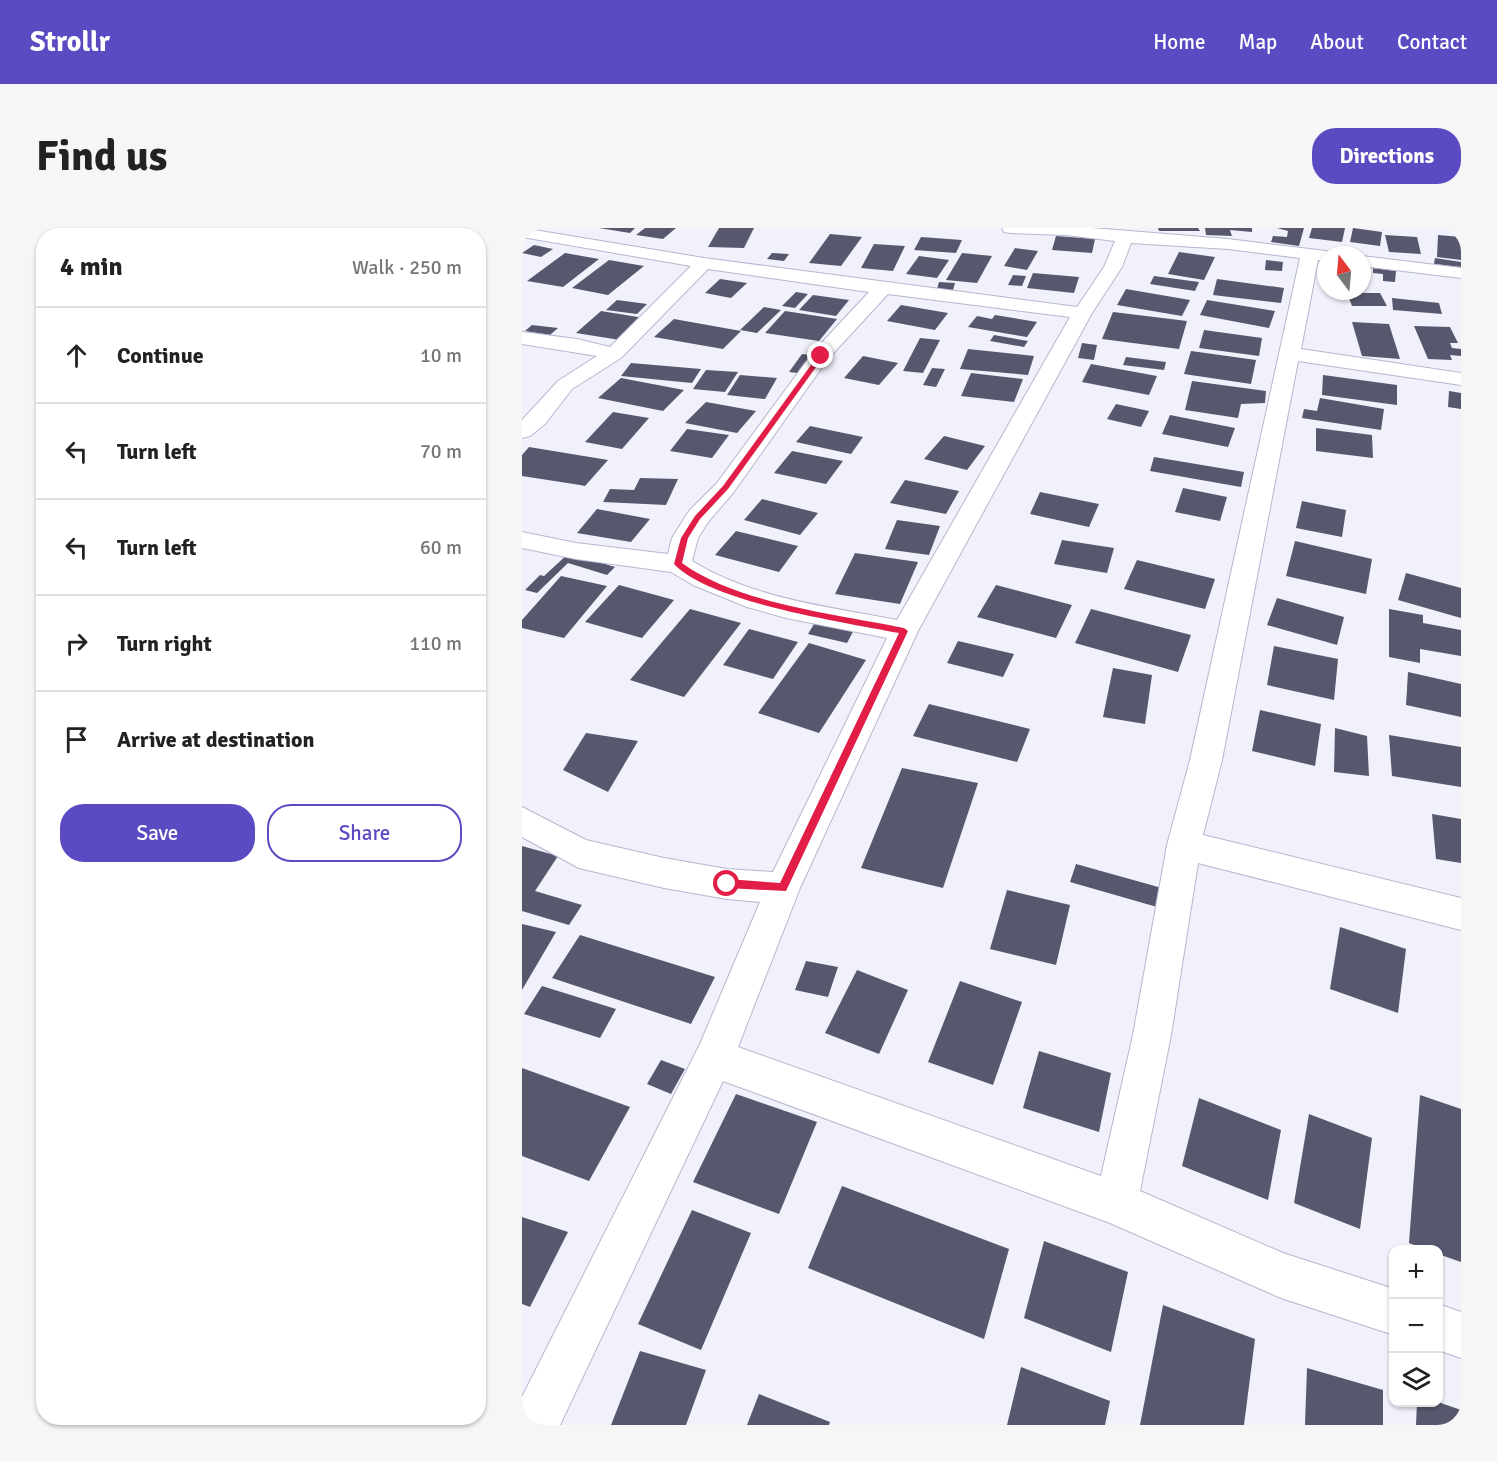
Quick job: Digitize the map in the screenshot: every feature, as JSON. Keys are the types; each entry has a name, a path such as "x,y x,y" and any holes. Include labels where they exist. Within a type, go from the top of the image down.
{"street":[{"path":"1010,228 1066,230 1125,237 1228,244 1317,255"},
{"path":"522,232 566,233 704,263 1082,313"},
{"path":"534,1425 714,1058 783,888 904,631 1082,313 1113,267 1125,237"},
{"path":"1116,1203 1152,1035 1184,845 1206,760 1289,353 1317,258"},
{"path":"1371,262 1461,273"},
{"path":"522,431 537,418 564,385 614,354 704,263"},
{"path":"678,564 685,538 698,517 725,488 821,356 883,288"},
{"path":"522,338 577,345 614,354"},
{"path":"1289,353 1461,379"},
{"path":"522,540 576,551 678,564 692,574 719,586 771,604 904,631"},
{"path":"522,821 579,853 664,873 727,884 783,888"},
{"path":"1184,845 1461,914"},
{"path":"714,1058 1116,1203 1281,1275 1389,1310"},
{"path":"1443,1329 1461,1335"}],"building":[{"path":"599,228 635,228 630,233"},
{"path":"645,228 676,228 663,239 636,235"},
{"path":"719,228 754,228 744,248 708,247"},
{"path":"1158,228 1198,228 1200,231 1159,231"},
{"path":"1205,228 1252,228 1252,232 1230,230 1232,236 1206,235"},
{"path":"1277,228 1304,228 1299,246 1271,242 1273,236 1287,237 1288,231"},
{"path":"1312,228 1345,228 1342,242 1309,238"},
{"path":"1353,228 1382,232 1380,246 1350,242"},
{"path":"830,234 862,237 841,266 809,263"},
{"path":"1385,235 1417,237 1421,254 1389,252"},
{"path":"1438,235 1461,237 1461,260 1437,257"},
{"path":"1056,236 1095,239 1092,253 1052,250"},
{"path":"921,237 962,240 956,253 914,250"},
{"path":"874,244 905,246 893,271 861,268"},
{"path":"534,245 553,249 541,257 522,253"},
{"path":"1015,248 1038,251 1027,270 1004,266"},
{"path":"1179,252 1215,257 1204,280 1168,274"},
{"path":"565,253 599,259 563,287 527,281"},
{"path":"772,253 789,254 784,261 767,259"},
{"path":"962,253 992,256 977,283 946,280"},
{"path":"919,256 949,260 937,278 906,274"},
{"path":"1435,258 1461,262 1461,267 1434,264"},
{"path":"609,260 644,266 608,295 572,288"},
{"path":"1266,260 1283,262 1282,271 1265,270"},
{"path":"1373,268 1396,271 1395,282 1383,281 1383,274 1373,273"},
{"path":"1033,273 1079,277 1074,293 1027,288"},
{"path":"1013,275 1026,276 1022,286 1008,285"},
{"path":"1154,276 1199,282 1195,291 1150,284"},
{"path":"720,279 747,283 731,298 705,293"},
{"path":"1217,279 1284,288 1281,303 1213,295"},
{"path":"939,282 955,283 953,290 937,289"},
{"path":"1126,289 1190,300 1182,316 1117,305"},
{"path":"796,292 808,294 795,308 782,306"},
{"path":"1371,293 1380,293 1387,306 1352,306 1350,300 1371,300"},
{"path":"813,295 849,300 836,316 799,310"},
{"path":"1392,298 1439,303 1442,314 1393,310"},
{"path":"617,300 647,304 637,314 606,310"},
{"path":"1207,300 1275,311 1269,328 1200,315"},
{"path":"901,305 948,313 935,330 887,321"},
{"path":"764,307 781,310 757,333 740,330"},
{"path":"601,311 644,318 620,340 576,333"},
{"path":"785,311 837,319 819,341 765,333"},
{"path":"1113,312 1187,321 1179,349 1102,339"},
{"path":"995,315 1037,322 1027,337 968,327 977,316 992,319"},
{"path":"674,319 741,331 723,349 654,337"},
{"path":"1352,322 1389,324 1400,359 1362,356"},
{"path":"532,325 558,328 550,335 525,331"},
{"path":"1414,326 1450,327 1458,343 1450,343 1452,348 1461,349 1461,356 1450,355 1452,360 1428,359"},
{"path":"1204,330 1262,338 1259,356 1199,348"},
{"path":"994,335 1028,341 1024,347 990,341"},
{"path":"920,338 940,340 923,373 903,371"},
{"path":"1082,343 1097,345 1094,360 1078,358"},
{"path":"968,349 1034,356 1028,375 960,369"},
{"path":"1191,351 1256,360 1251,384 1184,374"},
{"path":"802,354 818,356 806,374 789,372"},
{"path":"863,356 898,363 879,385 844,378"},
{"path":"1126,357 1166,362 1164,370 1123,365"},
{"path":"631,363 701,369 692,383 621,376"},
{"path":"1091,364 1157,376 1149,395 1082,382"},
{"path":"932,368 945,369 936,387 923,385"},
{"path":"706,370 738,372 725,392 693,389"},
{"path":"971,373 1023,379 1014,402 961,396"},
{"path":"740,375 777,378 765,399 727,395"},
{"path":"1323,375 1397,385 1397,405 1322,395"},
{"path":"621,378 684,390 663,411 598,398"},
{"path":"1192,381 1266,391 1265,403 1241,404 1238,418 1185,410"},
{"path":"1449,391 1461,393 1461,409 1448,407"},
{"path":"1320,398 1384,409 1381,430 1302,418 1304,409 1317,411"},
{"path":"706,402 756,411 737,433 685,423"},
{"path":"1116,404 1149,411 1141,427 1107,419"},
{"path":"613,412 649,418 622,449 585,442"},
{"path":"1170,415 1235,428 1228,447 1162,434"},
{"path":"810,426 863,437 851,454 796,442"},
{"path":"1316,428 1372,435 1373,458 1316,451"},
{"path":"687,429 729,435 712,458 670,451"},
{"path":"944,436 985,446 967,470 924,459"},
{"path":"529,447 608,460 585,486 522,476 522,455"},
{"path":"792,451 843,461 826,484 774,473"},
{"path":"1154,457 1244,472 1241,487 1150,471"},
{"path":"640,478 678,479 666,505 603,502 610,489 634,490"},
{"path":"905,480 959,491 946,514 890,503"},
{"path":"1183,488 1227,497 1220,521 1175,512"},
{"path":"1040,492 1099,504 1089,527 1030,514"},
{"path":"762,499 818,513 800,535 744,520"},
{"path":"1302,501 1346,510 1342,537 1296,528"},
{"path":"597,509 650,519 631,542 577,533"},
{"path":"897,520 940,526 929,555 885,549"},
{"path":"736,531 798,546 779,572 715,555"},
{"path":"1062,540 1114,548 1107,573 1054,564"},
{"path":"1295,541 1372,559 1366,594 1286,576"},
{"path":"569,553 615,567 607,575 568,563 537,593 525,590 540,575 544,576"},
{"path":"855,553 918,562 900,604 835,594"},
{"path":"1137,560 1215,579 1205,609 1124,589"},
{"path":"1406,573 1461,588 1461,618 1398,600"},
{"path":"561,576 607,586 564,638 522,628 522,620"},
{"path":"619,585 674,600 642,638 585,622"},
{"path":"996,585 1072,605 1056,638 977,617"},
{"path":"1277,598 1344,617 1337,645 1267,625"},
{"path":"690,609 741,623 684,697 630,680"},
{"path":"1091,609 1191,635 1178,672 1075,643"},
{"path":"1389,609 1423,615 1423,623 1461,630 1461,656 1420,649 1420,663 1389,657"},
{"path":"817,619 855,628 847,643 808,634"},
{"path":"749,629 798,642 773,679 723,665"},
{"path":"958,641 1014,654 1003,677 947,663"},
{"path":"809,643 866,660 819,733 758,713"},
{"path":"1274,646 1338,659 1334,700 1267,685"},
{"path":"1113,668 1152,675 1145,724 1103,717"},
{"path":"1408,672 1461,684 1461,717 1406,705"},
{"path":"929,704 1030,729 1017,762 913,736"},
{"path":"1260,710 1321,724 1315,766 1252,751"},
{"path":"1335,728 1367,736 1369,776 1334,772"},
{"path":"586,733 638,741 608,792 563,770"},
{"path":"1389,735 1461,747 1461,787 1392,776"},
{"path":"902,768 978,783 943,888 861,868"},
{"path":"1432,814 1461,819 1461,863 1436,859"},
{"path":"522,846 558,856 535,891 582,905 569,925 522,911"},
{"path":"1076,864 1169,890 1164,909 1070,882"},
{"path":"1007,890 1070,905 1056,965 990,949"},
{"path":"522,924 556,932 522,990"},
{"path":"1340,927 1406,949 1398,1013 1330,989"},
{"path":"580,935 715,977 691,1024 552,978"},
{"path":"806,961 838,967 828,997 795,990"},
{"path":"857,970 908,990 879,1054 825,1033"},
{"path":"960,981 1022,1002 993,1085 928,1062"},
{"path":"542,986 616,1009 600,1038 524,1014"},
{"path":"1039,1051 1111,1073 1099,1132 1023,1108"},
{"path":"661,1060 685,1069 671,1094 647,1084"},
{"path":"522,1068 630,1107 589,1181 522,1156"},
{"path":"736,1094 817,1122 779,1214 693,1182"},
{"path":"1420,1095 1461,1109 1461,1262 1443,1256 1443,1245 1409,1243"},
{"path":"1199,1098 1281,1130 1268,1200 1182,1166"},
{"path":"1309,1114 1372,1138 1360,1229 1294,1203"},
{"path":"842,1186 1009,1249 984,1339 808,1268"},
{"path":"692,1210 751,1233 701,1350 638,1324"},
{"path":"522,1217 568,1232 530,1307 522,1304"},
{"path":"1044,1241 1128,1272 1111,1352 1024,1318"},
{"path":"1163,1305 1255,1339 1244,1425 1140,1425"},
{"path":"640,1351 706,1370 686,1425 611,1425"},
{"path":"1021,1367 1110,1401 1105,1425 1007,1425"},
{"path":"1307,1368 1383,1390 1383,1425 1305,1425"},
{"path":"759,1394 830,1422 829,1425 747,1425"},
{"path":"1443,1404 1461,1410 1461,1425 1416,1425 1417,1407 1443,1407"}],"route":[{"path":"727,884 783,888 904,631 771,604 719,586 692,574 678,564 685,538 698,517 725,488 821,356"}]}
